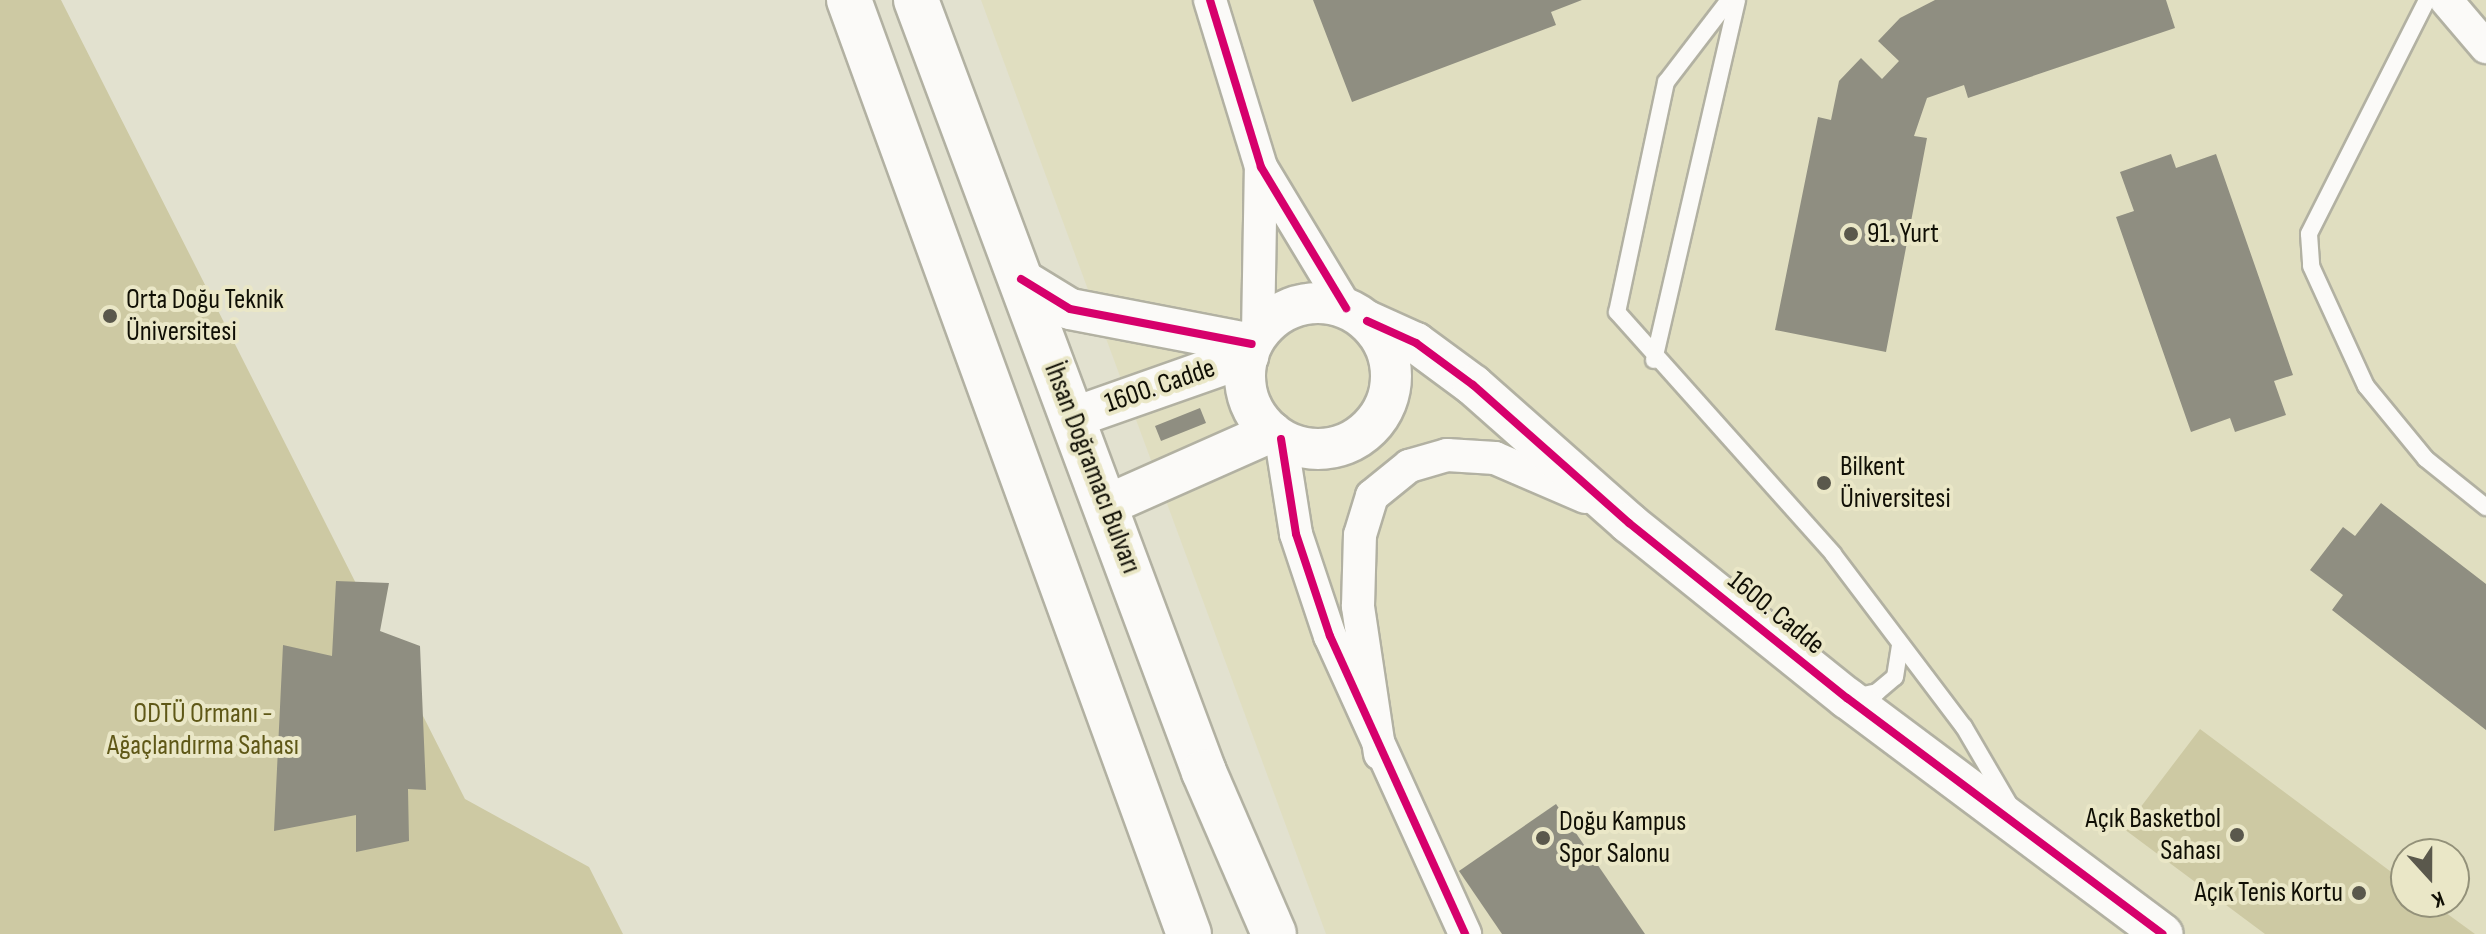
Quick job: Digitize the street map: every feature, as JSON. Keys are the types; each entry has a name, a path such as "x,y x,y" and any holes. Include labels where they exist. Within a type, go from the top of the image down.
{"main road":[{"path":"849,0 1189,934"},
{"name":"İhsan Doğramacı Bulvarı","path":"916,0 1107,505 1204,772 1274,934"},
{"path":"1009,439 1072,418"},
{"path":"1042,531 1107,505"}],"street":[{"path":"1107,505 1276,435 1327,448 1369,429 1383,409 1391,364 1261,167 1210,0"},
{"path":"2446,0 2486,47"},
{"path":"1021,279 1070,309 1252,345 1261,167"},
{"name":"1600. Cadde","path":"1072,418 1252,345 1298,306 1357,315 1416,343 1473,385 1629,523 1847,698 2163,934"},
{"name":"1600. Cadde","path":"1252,345 1250,403 1276,435"},
{"path":"1276,435 1296,534 1380,754 1465,934"},
{"path":"1380,754 1358,572 1360,535 1385,481 1447,455 1495,458 1538,472 1629,523"}],"lane":[{"path":"1729,0 1666,82 1617,312 1654,360 1833,554 1964,727 2021,826"},
{"path":"1654,360 1737,0"},
{"path":"2427,0 2309,234 2311,266 2366,386 2426,459 2486,507"},
{"path":"1847,698 1877,692 1895,677 1900,646"}],"shaded area":[{"name":"Bilkent Üniversitesi","path":"981,0 2486,0 2486,934 1326,934"}],"green space":[{"name":"ODTÜ Ormanı - Ağaçlandırma Sahası","path":"0,0 61,0 465,799 589,867 623,934 0,934"},
{"name":"Açık Basketbol Sahası","path":"2200,729 2390,871 2390,918 2453,918 2475,934 2265,934 2124,829"}],"building":[{"path":"1313,0 1582,0 1551,12 1556,25 1352,102"},
{"name":"91. Yurt","path":"1935,0 2166,0 2175,28 1968,98 1964,85 1927,98 1914,136 1927,138 1886,352 1775,330 1818,117 1831,120 1839,81 1861,58 1882,79 1899,61 1878,41 1900,18"},
{"path":"2171,154 2176,168 2216,154 2293,375 2274,381 2286,415 2235,432 2230,418 2191,432 2116,217 2134,211 2120,172"},
{"path":"1200,408 1206,423 1161,441 1155,426"},
{"path":"2381,503 2486,584 2486,730 2332,610 2343,595 2310,570 2343,527 2355,536"},
{"path":"336,581 389,583 380,631 420,646 426,790 408,789 409,841 356,852 356,815 274,831 283,645 332,656"},
{"name":"Doğu Kampus Spor Salonu","path":"1556,804 1645,934 1502,934 1459,871"}],"cycle path":[{"path":"1210,0 1261,167 1346,308"},
{"path":"1021,279 1070,309 1252,344"},
{"path":"1367,321 1416,343 1473,385 1629,523 1847,698 2163,934"},
{"path":"1281,439 1296,534 1330,636 1465,934"}],"place":[{"name":"91. Yurt","path":"1851,234"},
{"name":"Orta Doğu Teknik Üniversitesi","path":"110,316"},
{"name":"Bilkent Üniversitesi","path":"1824,483"},
{"name":"Açık Basketbol Sahası","path":"2237,835"},
{"name":"Doğu Kampus Spor Salonu","path":"1543,838"},
{"name":"Açık Tenis Kortu","path":"2359,893"}]}
